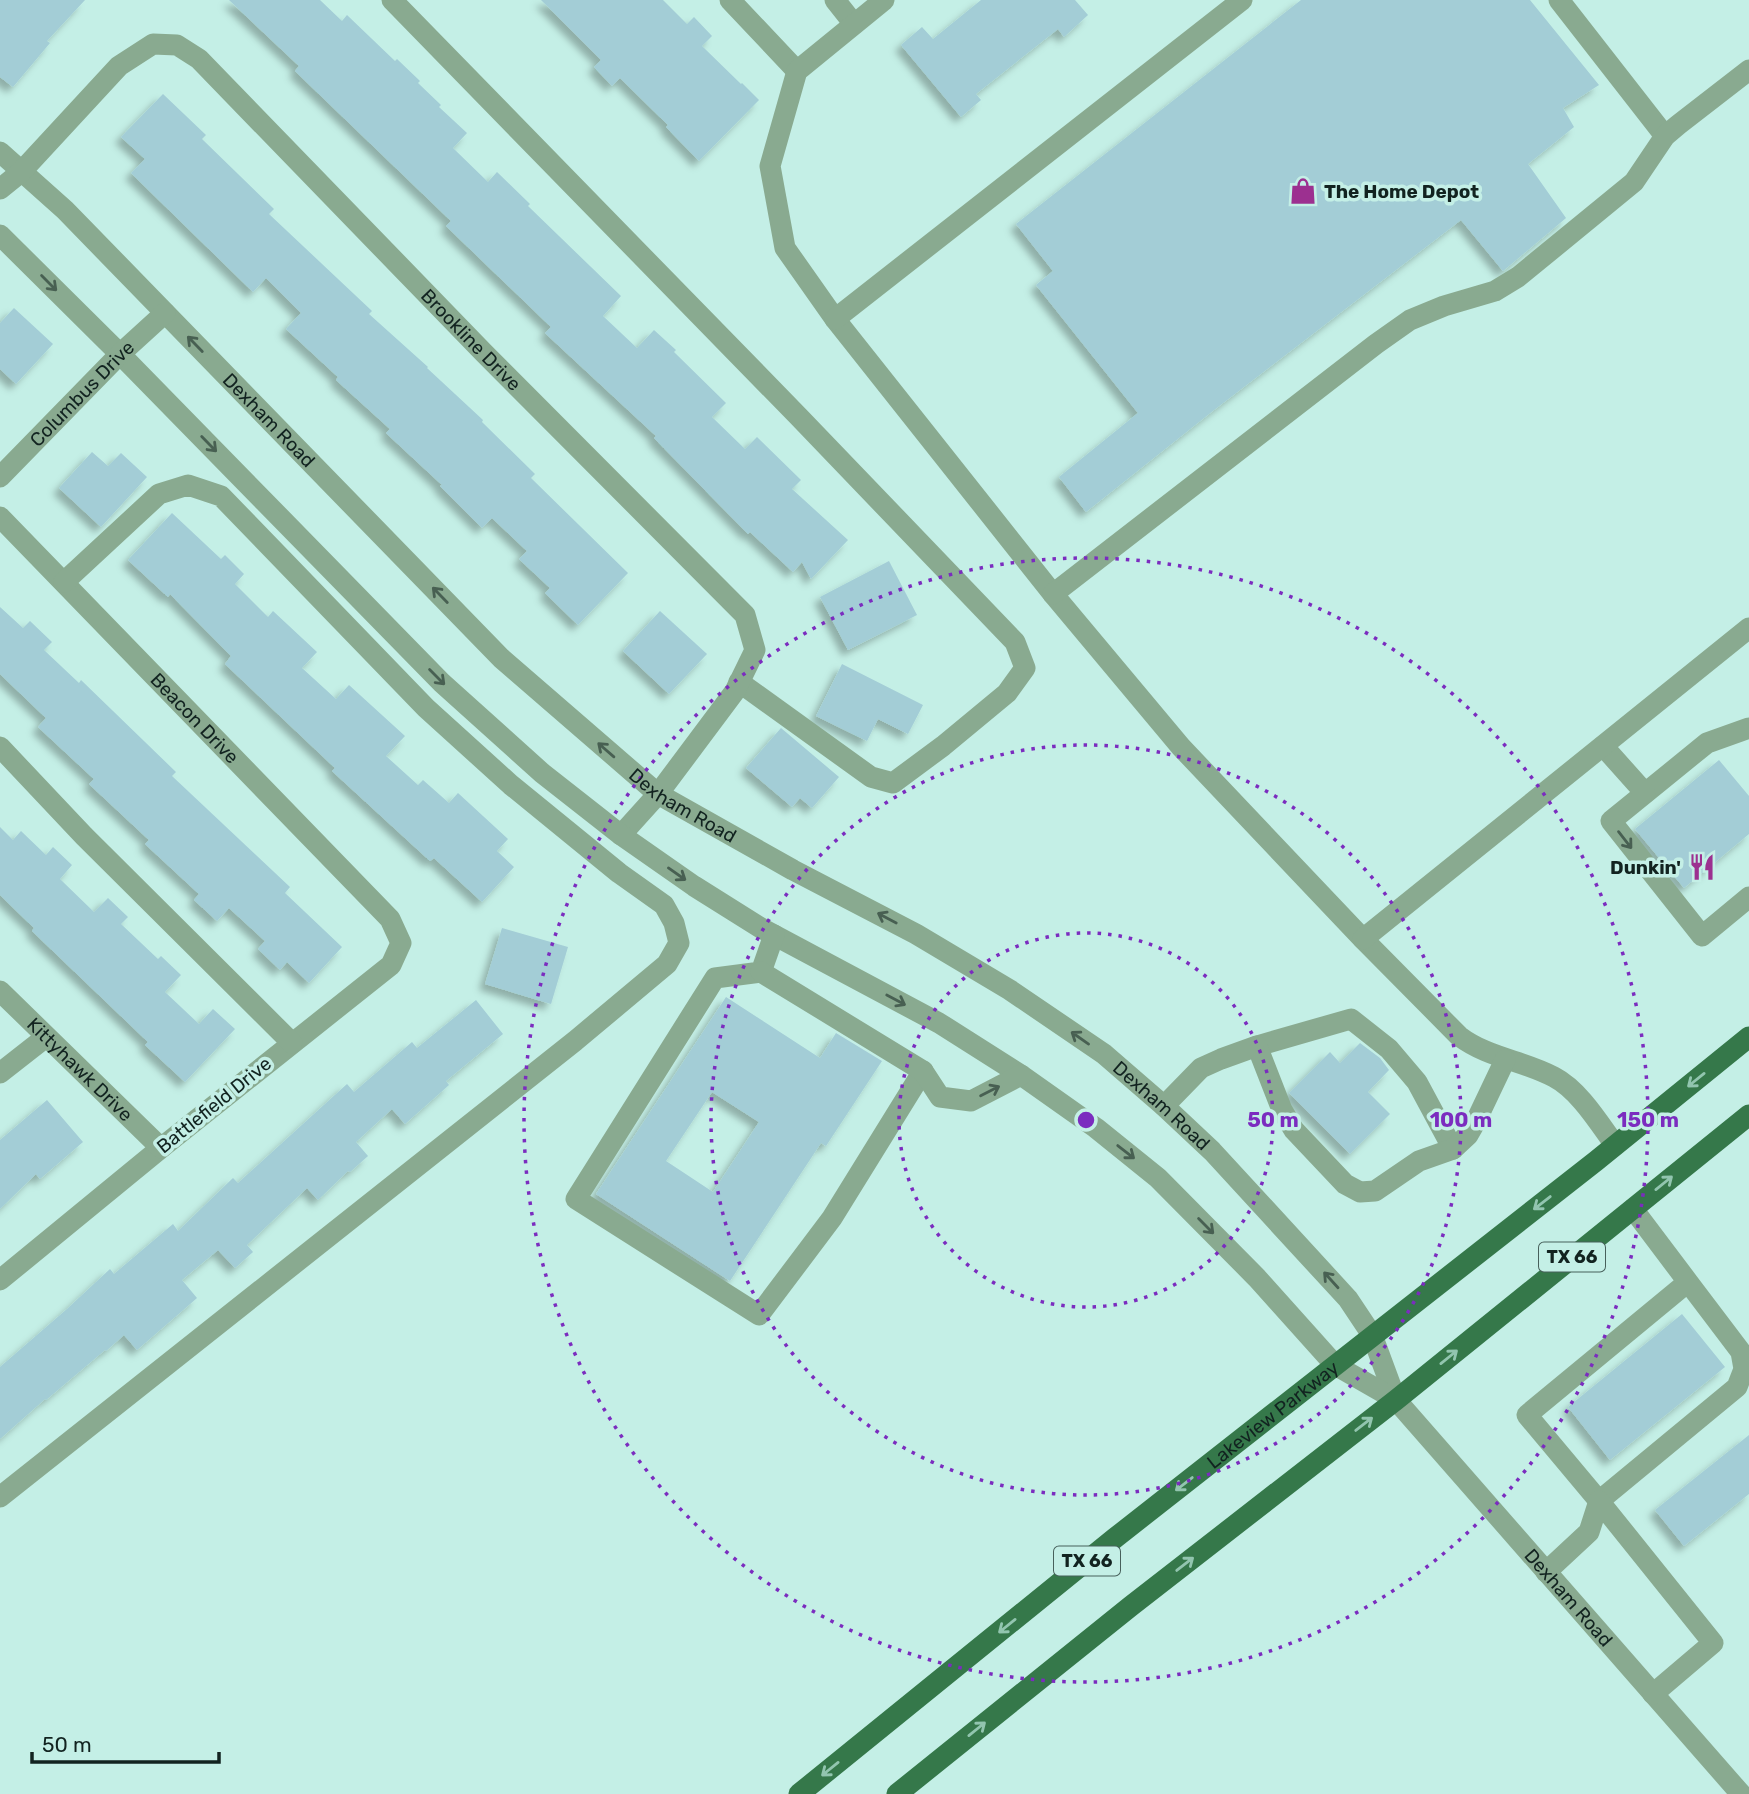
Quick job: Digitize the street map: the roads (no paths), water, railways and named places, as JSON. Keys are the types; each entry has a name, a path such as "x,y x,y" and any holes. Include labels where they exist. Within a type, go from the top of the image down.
{"main road":[{"name":"Lakeview Parkway","path":"799,1794 1115,1538 1749,1037"},
{"name":"TX 66","path":"897,1794 1131,1606 1396,1400 1749,1115"}],"street":[{"path":"392,0 1015,642 1025,668 1007,693 893,783 871,778 739,682"},
{"path":"730,0 797,71"},
{"path":"835,0 854,24"},
{"path":"884,0 797,71 770,166 785,248 835,319 1054,594 1181,747 1459,1036 1474,1047 1556,1078 1582,1100 1615,1145"},
{"path":"835,319 1242,0"},
{"path":"1559,0 1665,136"},
{"name":"Brookline Drive","path":"0,189 21,172 119,66 153,44 177,45 199,59 484,353 745,615 755,650 735,691 658,794 621,835"},
{"path":"1054,594 1410,320 1444,306 1495,291 1518,277 1633,182 1665,136 1749,70"},
{"name":"Dexham Road","path":"0,152 65,210 501,658 658,794 793,870 916,934 1010,990 1104,1054 1164,1106 1212,1151 1348,1299 1372,1335 1396,1400"},
{"name":"Dexham Road","path":"0,235 442,683 542,773 621,835 694,886 774,935 939,1023 1021,1075 1096,1128 1158,1178 1257,1278 1335,1366 1396,1400 1741,1794"},
{"name":"Columbus Drive","path":"0,477 120,354 165,313"},
{"path":"0,1497 575,1041 667,964 678,943 674,923 664,905 619,873 522,794 426,708 221,496 188,485 159,494 64,582"},
{"name":"Beacon Drive","path":"0,517 390,919"},
{"path":"1363,939 1749,628"},
{"path":"1749,728 1707,743 1611,821 1702,936 1749,897"},
{"path":"1602,746 1645,793"},
{"path":"0,747 84,836 292,1043"},
{"name":"Battlefield Drive","path":"0,1280 391,965 401,943 390,919"},
{"path":"761,972 774,935"},
{"path":"923,1071 832,1218 759,1315 576,1199 715,978 761,972 923,1071 940,1097 971,1101 1021,1075"},
{"name":"Kittyhawk Drive","path":"0,992 161,1148"},
{"path":"1164,1106 1201,1068 1220,1059 1351,1019 1389,1049 1417,1082 1453,1149"},
{"path":"0,1073 46,1037"},
{"path":"1257,1046 1282,1110 1294,1130 1345,1184 1360,1192 1375,1191 1419,1161 1453,1149 1468,1135 1505,1060"},
{"path":"1546,1572 1589,1532 1599,1501 1737,1387 1744,1369 1741,1352 1633,1209"},
{"path":"1653,1694 1713,1643 1527,1415 1688,1282"}],"place":[{"name":"The Home Depot","path":"1303,191"},
{"name":"Dunkin'","path":"1702,867"}]}
